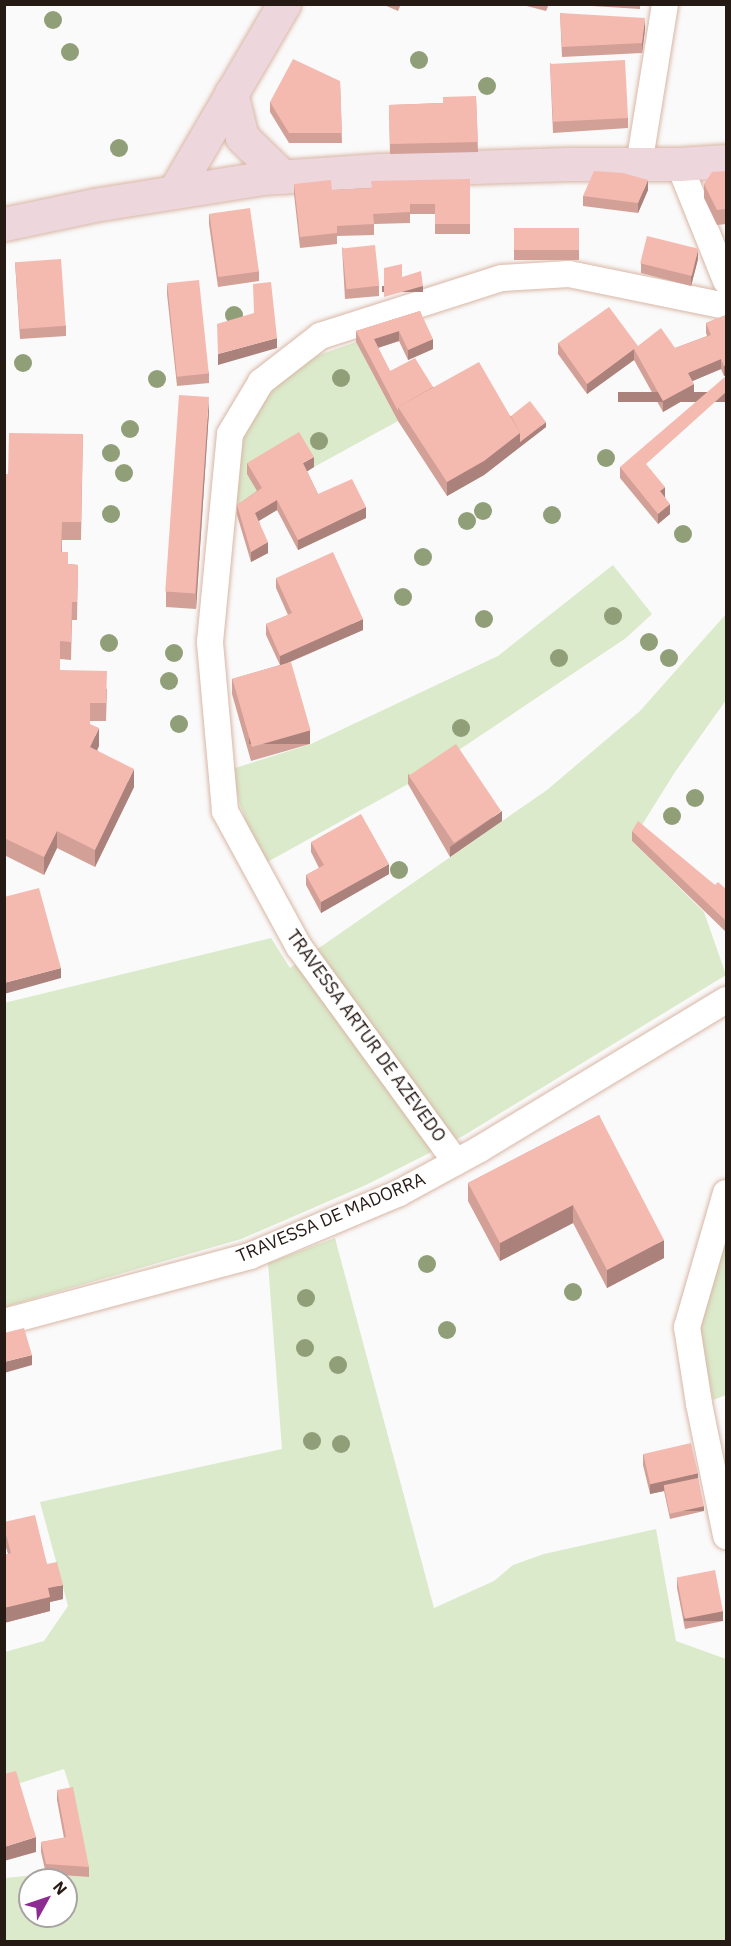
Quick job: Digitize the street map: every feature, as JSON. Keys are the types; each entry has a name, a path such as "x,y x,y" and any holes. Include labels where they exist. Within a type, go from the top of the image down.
{"main road":[{"path":"174,192 284,4"},
{"path":"231,93 242,137 283,177"},
{"path":"4,224 174,192 283,177 568,164 639,165 726,161"}],"street":[{"path":"639,165 665,4"},
{"path":"679,164 726,281"},
{"name":"TRAVESSA ARTUR DE AZEVEDO","path":"456,1162 298,946 225,811 210,642 231,434 261,382 320,336 502,278 568,274 726,306"},
{"name":"TRAVESSA DE MADORRA","path":"4,1322 250,1256 399,1193 456,1162 726,1000"},
{"path":"726,1193 687,1327 699,1404 726,1536"}],"green space":[{"path":"356,342 398,421 314,467 299,443 247,473 262,498 230,518 239,434 284,375 319,355"},
{"path":"613,565 652,614 626,638 408,784 262,865 240,805 232,769 311,744 498,656"},
{"path":"726,614 726,700 675,772 632,841 704,912 726,975 463,1136 366,1185 241,1239 5,1307 4,1003 271,938 290,968 547,790 640,711"},
{"path":"726,1227 726,1395 713,1400 700,1334 705,1294"},
{"path":"335,1238 434,1608 494,1581 513,1565 544,1554 656,1529 676,1641 726,1659 726,1941 5,1941 5,1878 18,1877 18,1928 78,1928 78,1876 89,1877 73,1797 64,1769 5,1788 5,1652 44,1641 68,1606 40,1502 282,1449 268,1263"}],"building":[{"path":"560,13 645,18 642,43 562,47"},
{"path":"293,59 340,81 342,133 289,133 270,102"},
{"path":"625,60 628,118 553,122 550,64"},
{"path":"476,96 478,142 390,144 389,105 443,103 443,97"},
{"path":"594,171 623,173 648,180 638,203 583,196"},
{"path":"726,171 726,209 717,210 704,184 712,172"},
{"path":"470,179 470,224 435,224 435,204 410,204 410,212 373,214 374,224 337,226 337,233 300,237 294,184 331,180 332,190 372,188 371,181"},
{"path":"250,208 259,271 218,277 209,214"},
{"path":"514,228 579,228 579,250 514,250"},
{"path":"647,236 698,249 692,276 640,263"},
{"path":"375,245 379,286 346,289 342,248"},
{"path":"61,259 66,326 20,329 15,262"},
{"path":"402,264 402,277 421,271 423,286 384,297 384,268"},
{"path":"199,280 209,373 177,377 167,283"},
{"path":"271,282 277,338 218,354 217,324 254,313 253,284"},
{"path":"609,307 638,346 661,328 675,348 711,335 706,323 726,315 726,365 724,366 721,359 688,373 694,384 663,401 634,349 587,384 558,343"},
{"path":"420,311 433,339 408,350 399,331 374,339 390,371 415,358 433,387 398,407 398,411 356,331"},
{"path":"479,362 520,433 484,461 447,482 398,407"},
{"path":"726,376 726,392 646,464 665,487 660,491 670,504 658,514 620,467"},
{"path":"179,395 209,397 195,594 165,592"},
{"path":"530,401 546,422 520,442 520,433 511,416"},
{"path":"299,432 314,457 303,463 318,494 352,479 366,507 298,540 277,500 255,513 268,542 251,552 237,505 262,488 247,463"},
{"path":"9,433 83,434 81,522 62,522 61,552 68,552 68,564 78,565 77,602 72,602 71,642 60,641 60,670 107,671 106,703 90,703 90,724 99,728 90,747 134,769 95,850 57,831 44,857 4,838 4,474 8,474"},
{"path":"333,552 363,619 280,656 266,624 292,613 276,578"},
{"path":"291,662 311,730 252,747 232,679"},
{"path":"456,744 501,811 454,843 409,776"},
{"path":"361,814 389,864 321,902 306,875 324,865 311,842"},
{"path":"638,821 715,885 718,882 726,889 726,921 632,831"},
{"path":"39,888 61,968 4,983 4,897"},
{"path":"599,1115 664,1240 607,1270 573,1205 500,1243 468,1183"},
{"path":"24,1328 32,1355 4,1362 4,1333"},
{"path":"691,1443 698,1473 650,1484 643,1454"},
{"path":"698,1478 704,1506 670,1514 664,1485"},
{"path":"35,1515 47,1564 57,1562 63,1585 48,1588 50,1597 4,1608 4,1555 11,1553 4,1522"},
{"path":"715,1570 723,1611 685,1619 677,1577"},
{"path":"16,1771 36,1837 4,1847 4,1774"},
{"path":"73,1787 89,1867 46,1864 41,1842 66,1837 57,1790"}]}
